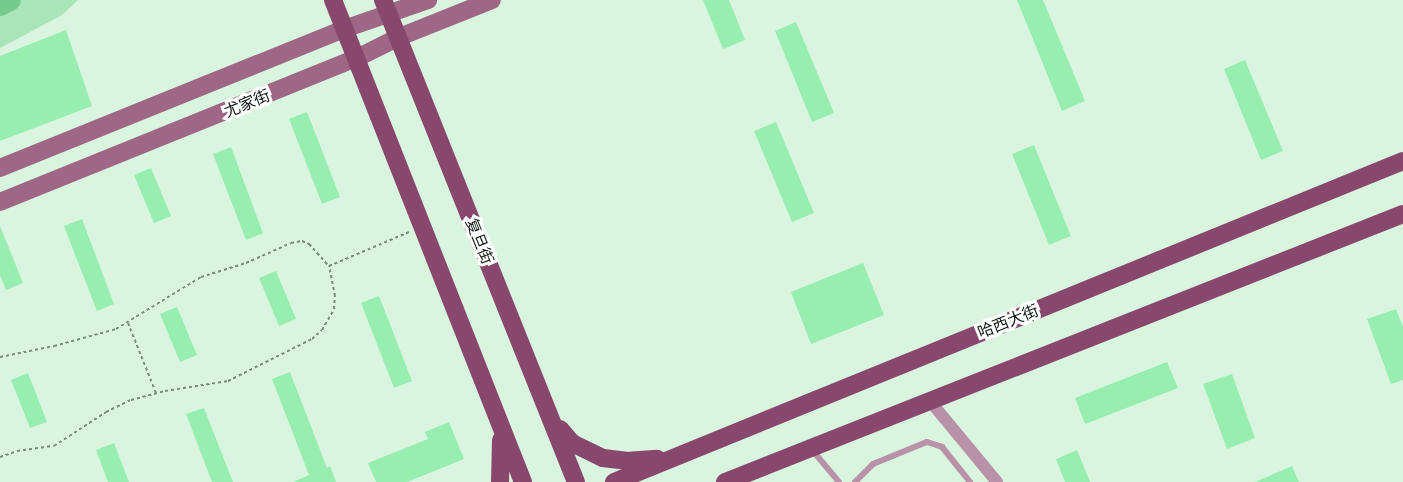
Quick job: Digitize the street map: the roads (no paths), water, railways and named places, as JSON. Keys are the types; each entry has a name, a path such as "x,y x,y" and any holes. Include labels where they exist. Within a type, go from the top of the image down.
{"main road":[{"path":"333,0 523,482"},
{"name":"尤家街","path":"0,168 345,29 386,8 428,0"},
{"name":"尤家街","path":"0,202 357,58 397,38 492,0"},
{"name":"复旦街","path":"386,8 576,482"},
{"name":"哈西大街","path":"614,482 1403,161"},
{"path":"725,482 1403,214"},
{"path":"551,416 572,443 603,458 626,461 674,457"},
{"path":"499,423 503,452 500,482"}],"street":[{"path":"930,401 997,482"}],"lane":[{"path":"855,482 873,464 927,442 942,447 970,482"},
{"path":"811,448 839,482"}],"waterway":[{"path":"0,5 10,0"}]}
